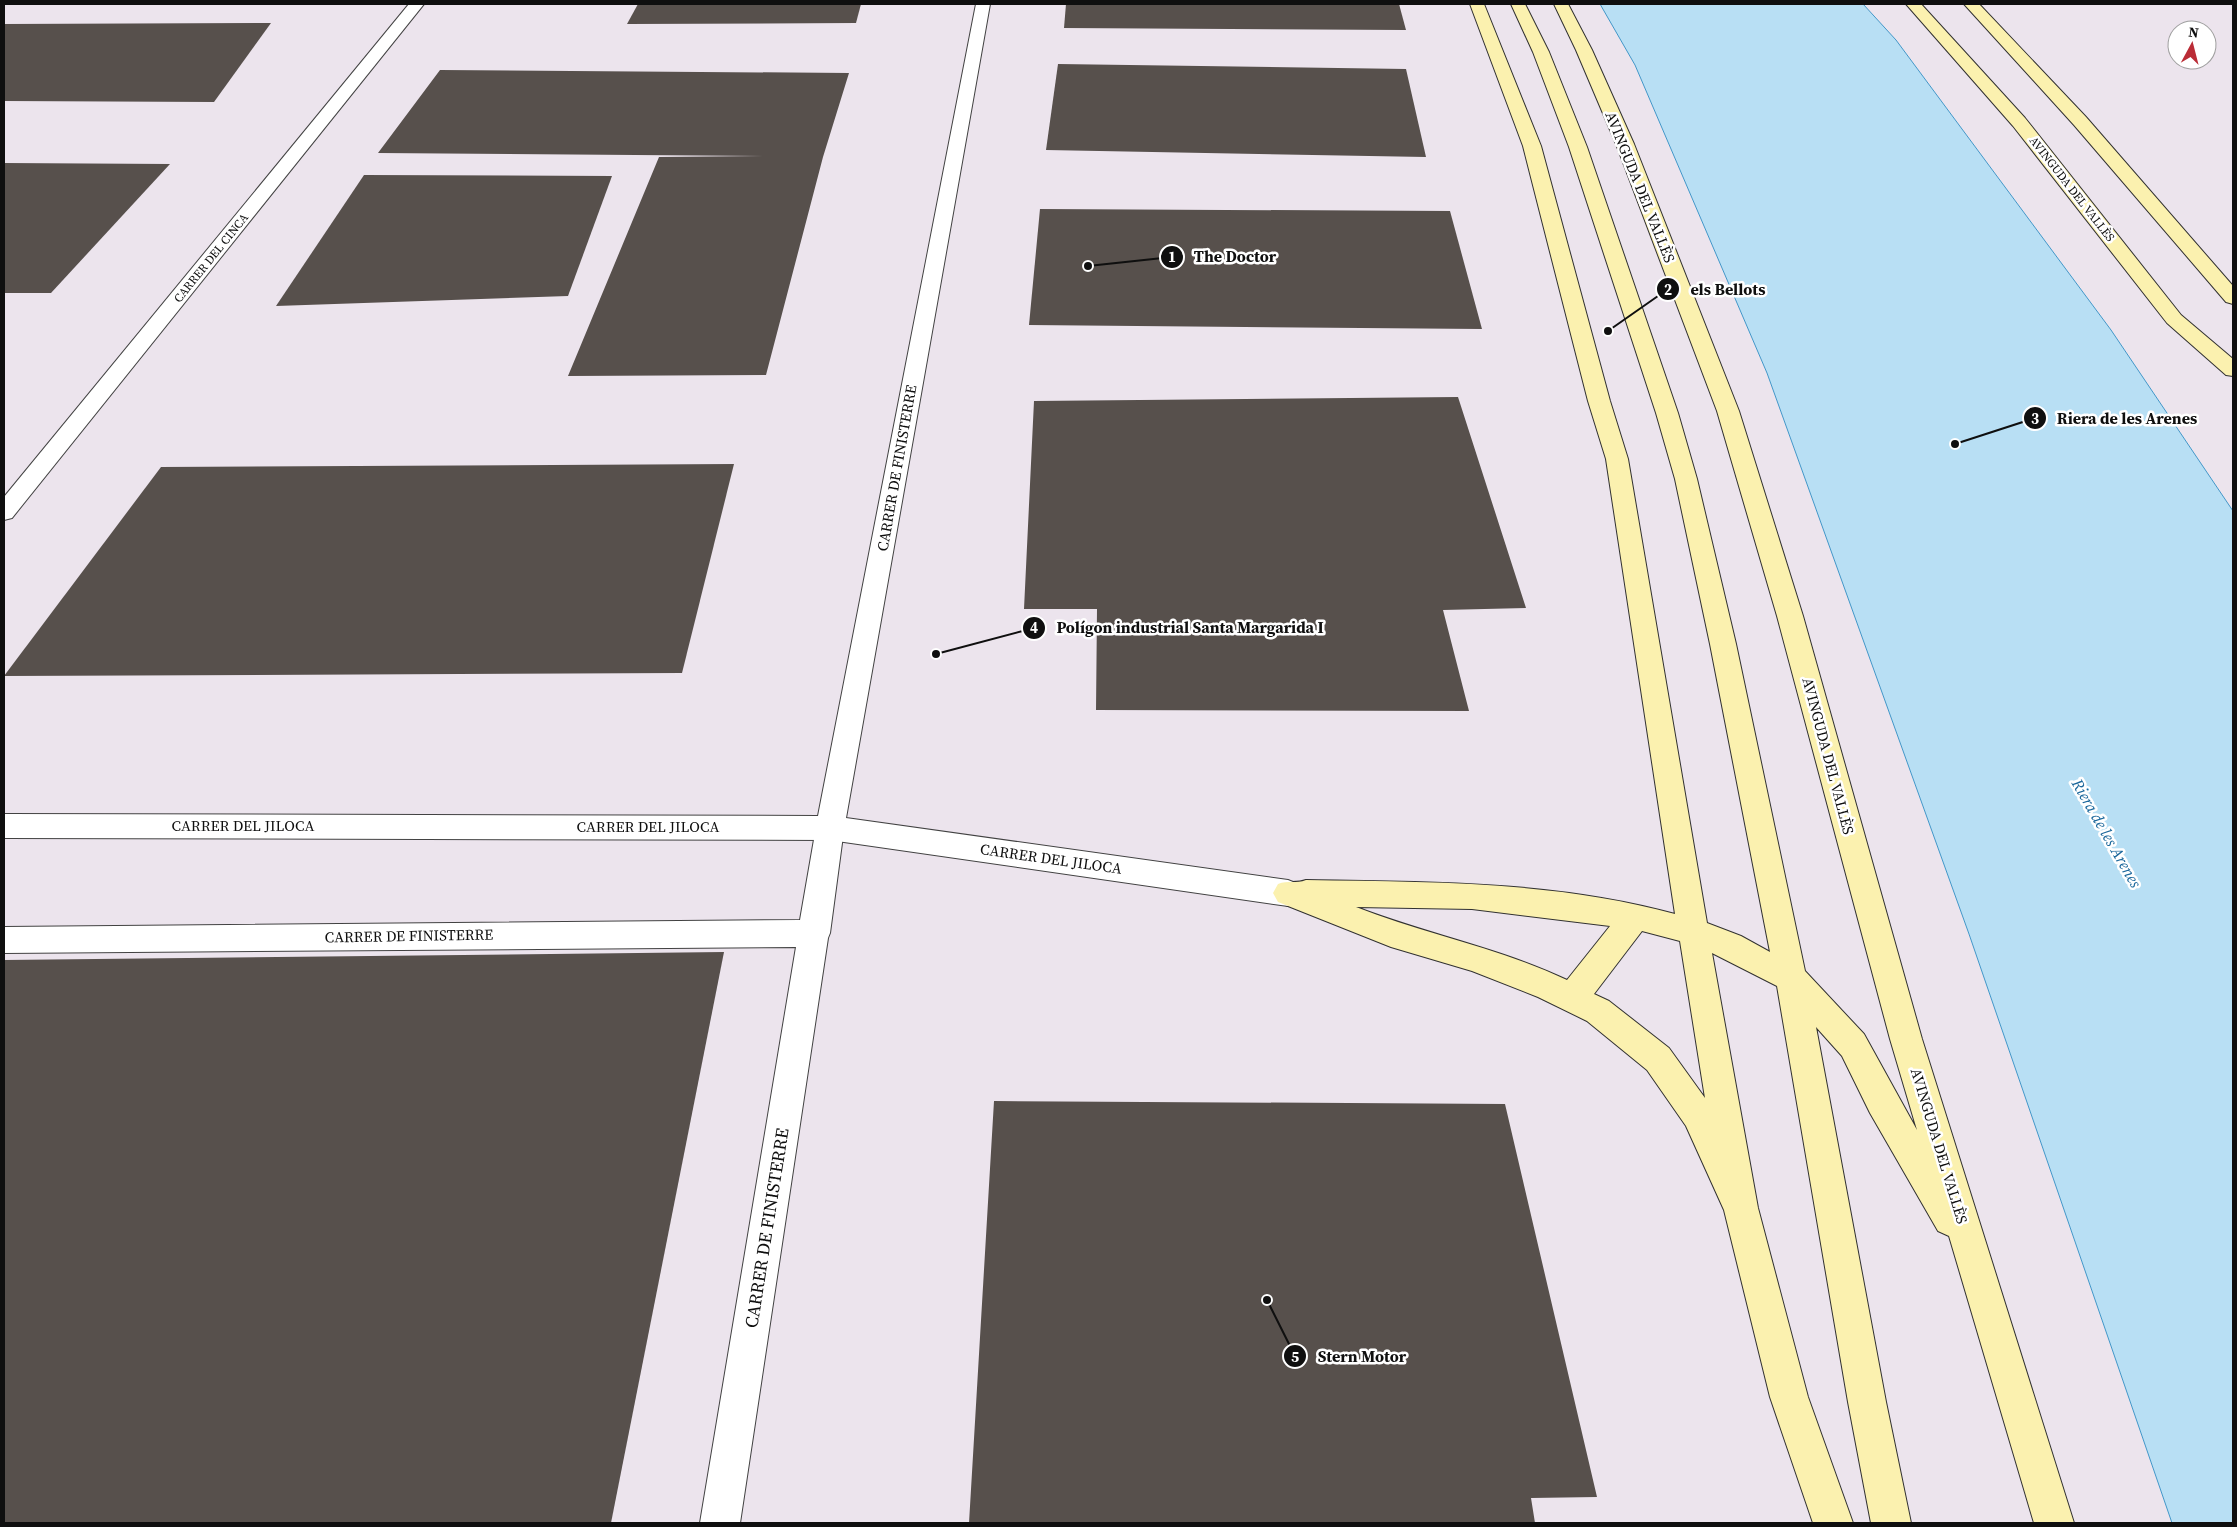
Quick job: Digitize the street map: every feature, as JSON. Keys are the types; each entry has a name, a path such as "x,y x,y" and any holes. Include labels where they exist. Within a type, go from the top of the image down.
{"main road":[{"path":"1477,4 1532,146 1599,401 1617,458 1630,530 1672,808 1741,1208 1789,1396 1833,1523"},
{"path":"1518,4 1540,52 1578,147 1667,412 1686,479 1721,634 1791,978 1867,1402 1891,1523"},
{"name":"AVINGUDA DEL VALLÈS","path":"1561,4 1584,50 1625,144 1728,411 1790,616 1906,1039 2054,1523"},
{"name":"AVINGUDA DEL VALLÈS","path":"1913,4 2019,122 2174,319 2233,370"},
{"path":"1971,4 2080,121 2233,298"},
{"path":"1288,893 1391,934 1474,958 1549,987 1598,1011 1658,1059 1698,1115 1741,1208"},
{"path":"1288,893 1472,896 1636,916 1694,932 1730,946 1791,978 1853,1045 1882,1102 1974,1260"},
{"path":"1572,998 1636,916"}],"street":[{"name":"CARRER DEL CINCA","path":"4,512 417,4"},
{"name":"CARRER DE FINISTERRE","path":"720,1523 815,933 830,828 983,4"},
{"name":"CARRER DEL JILOCA","path":"4,826 830,828 1288,893"},
{"name":"CARRER DE FINISTERRE","path":"4,940 815,933"}],"shaded area":[{"path":"4,4 1600,4 1635,65 1767,373 1969,934 2172,1523 4,1523"},
{"path":"1863,4 2233,4 2233,511 2111,330 1896,40"}],"water":[{"path":"1600,4 1863,4 1896,40 2111,330 2233,511 2233,1523 2172,1523 1969,934 1767,373 1635,65"}],"building":[{"path":"638,4 861,4 856,23 627,24"},
{"path":"1066,4 1399,4 1406,30 1064,28"},
{"path":"271,23 214,102 4,101 4,24"},
{"path":"1058,64 1406,69 1426,157 1046,150"},
{"path":"440,70 849,73 823,157 766,375 568,376 659,157 763,156 378,153"},
{"path":"4,163 170,164 51,293 4,293"},
{"path":"364,175 612,176 568,296 276,306"},
{"path":"1040,209 1450,211 1482,329 1029,325"},
{"path":"1458,397 1526,608 1443,610 1469,711 1096,710 1097,609 1024,609 1034,401"},
{"path":"734,464 682,673 4,676 161,467"},
{"path":"724,952 611,1523 4,1523 4,960"},
{"path":"994,1101 1505,1104 1597,1497 1531,1498 1535,1523 969,1523"}],"place":[{"name":"The Doctor","path":"1088,266"},
{"name":"els Bellots","path":"1608,331"},
{"name":"Riera de les Arenes","path":"1955,444"},
{"name":"Polígon industrial Santa Margarida I","path":"936,654"},
{"name":"Stern Motor","path":"1267,1300"}]}
